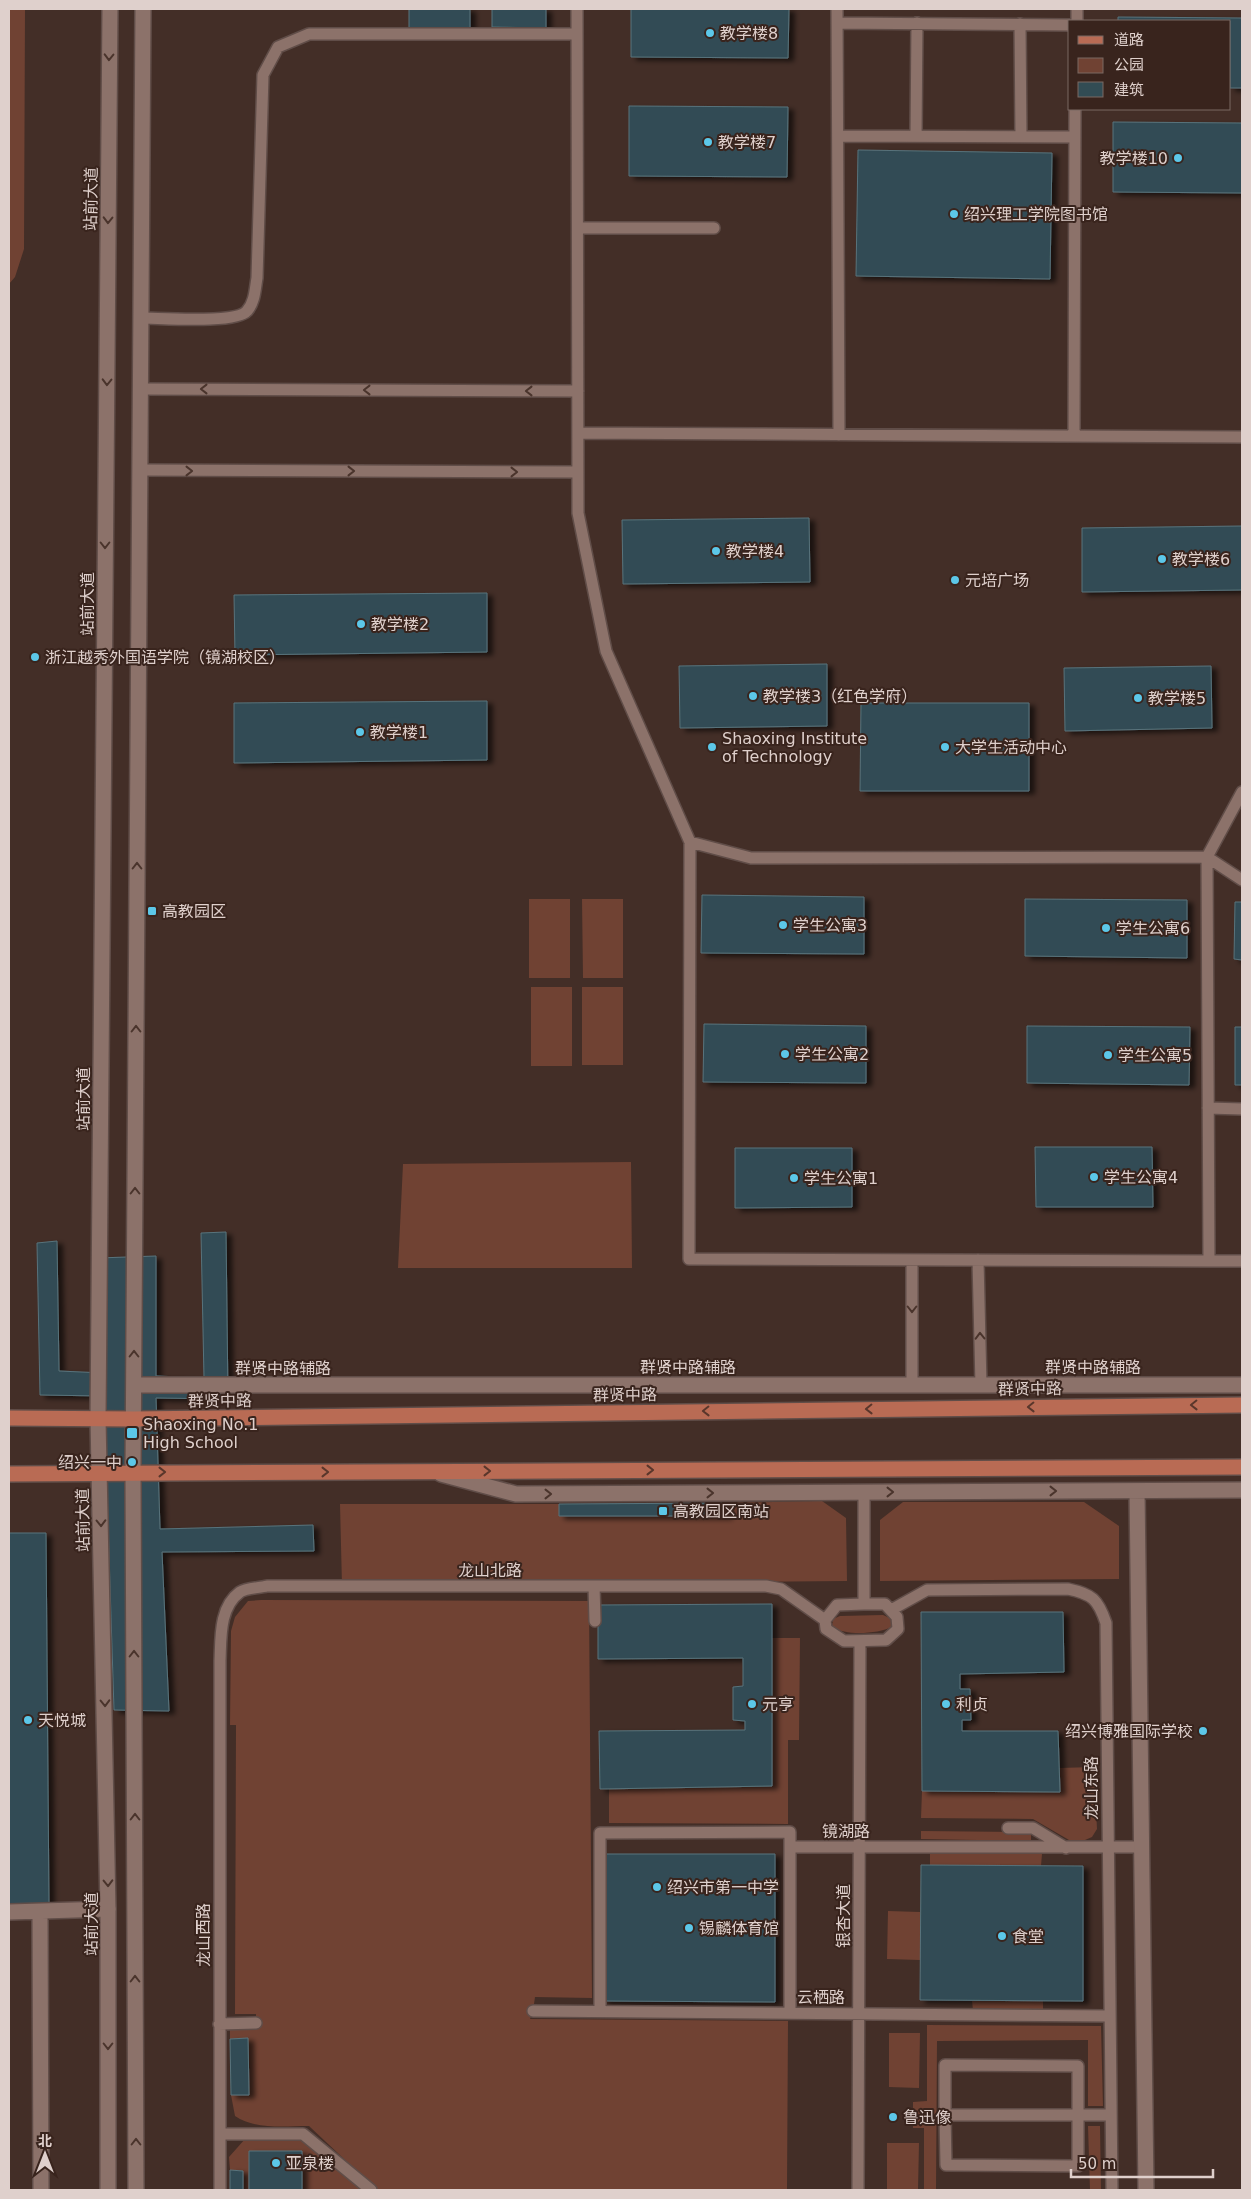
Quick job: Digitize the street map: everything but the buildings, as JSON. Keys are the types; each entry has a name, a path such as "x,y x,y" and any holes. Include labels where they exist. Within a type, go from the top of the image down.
{"main road":[{"name":"站前大道","path":"108,2190 108,1909 98,1419 110,9"},
{"path":"136,2190 133,1472 143,9"},
{"name":"群贤中路辅路","path":"134,1385 1242,1384"},
{"name":"群贤中路","path":"9,1418 134,1420 1242,1405"},
{"path":"9,1474 1242,1466"},
{"path":"432,1471 516,1494 1242,1490"},
{"path":"1137,1491 1146,2190"},
{"path":"9,1912 108,1909"},
{"path":"40,1912 41,2190"}],"lane":[{"path":"577,9 578,513 606,651 690,842 689,1259 1242,1261"},
{"path":"837,9 839,435"},
{"path":"837,23 1068,25"},
{"path":"916,136 917,23"},
{"path":"1020,24 1021,137"},
{"path":"141,318 232,319 246,313 253,303 257,278 263,76 278,47 309,34 577,34"},
{"path":"1074,436 1076,110"},
{"path":"838,136 1075,137"},
{"path":"578,228 714,228"},
{"path":"140,389 578,391"},
{"path":"578,433 1242,437"},
{"path":"140,470 578,472"},
{"path":"1209,1261 1207,857 1242,792"},
{"path":"690,842 752,858 1207,857 1242,880"},
{"path":"1208,1108 1242,1108"},
{"path":"912,1260 912,1385"},
{"path":"978,1260 981,1385"},
{"path":"864,1492 864,1604"},
{"name":"龙山北路","path":"220,1680 221,1630 227,1606 241,1591 267,1586 766,1586 780,1589 825,1620 826,1629 844,1641 886,1640 898,1629 897,1616 891,1610"},
{"path":"594,1586 595,1621"},
{"name":"龙山东路","path":"891,1610 928,1590 1068,1589 1087,1593 1100,1606 1106,1622 1112,2190"},
{"path":"825,1620 837,1604 885,1604 891,1610"},
{"name":"银杏大道","path":"858,2190 860,1641"},
{"name":"龙山西路","path":"220,1680 220,2190"},
{"path":"1008,1828 1033,1828 1066,1848"},
{"path":"600,2011 600,1833 790,1832 790,2013"},
{"name":"镜湖路","path":"790,1847 1142,1847"},
{"name":"云栖路","path":"533,2011 1109,2016"},
{"path":"219,2024 256,2023"},
{"path":"945,2066 1078,2066 1078,2166 946,2165 945,2115 945,2066"},
{"path":"945,2115 1111,2115"},
{"path":"220,2134 303,2134 371,2190"}],"green space":[{"path":"9,9 25,9 24,249 15,277 9,284"},
{"path":"529,899 570,899 570,978 529,978"},
{"path":"582,899 623,899 623,978 583,978"},
{"path":"531,987 572,987 572,1066 531,1066"},
{"path":"582,987 623,987 623,1065 582,1065"},
{"path":"631,1162 632,1268 398,1268 403,1164"},
{"path":"822,1501 846,1518 847,1581 342,1586 340,1504 559,1504 559,1516 727,1516 727,1503"},
{"path":"903,1502 1084,1502 1119,1526 1119,1579 880,1581 880,1520"},
{"path":"248,1601 589,1601 592,1998 535,1997 530,2019 788,2021 787,2190 377,2190 309,2126 281,2127 261,2125 235,2116 231,2095 248,2095 247,2038 230,2039 230,2030 256,2029 256,2014 235,2014 236,1725 230,1725 231,1631 235,1617"},
{"path":"883,1615 892,1619 892,1627 878,1631 853,1633 832,1627 833,1619 840,1616"},
{"path":"772,1638 800,1638 799,1740 788,1740 788,1824 609,1823 609,1789 772,1786"},
{"path":"1094,1767 1097,1829 1092,1837 1085,1840 1069,1840 1033,1819 921,1818 922,1791 1060,1792 1059,1768"},
{"path":"921,1831 1031,1832 1031,1841 921,1839"},
{"path":"930,1853 1042,1854 1041,1866 930,1865"},
{"path":"888,1911 920,1912 920,1960 887,1959"},
{"path":"972,2001 1043,2001 1043,2010 973,2010"},
{"path":"927,2025 1101,2026 1103,2106 1088,2106 1088,2040 937,2041 936,2190 924,2190 924,2128 913,2128 913,2102 927,2101"},
{"path":"889,2033 920,2033 919,2088 889,2087"},
{"path":"1088,2126 1100,2126 1101,2190 1090,2190"},
{"path":"245,2139 303,2139 362,2190 243,2190 243,2171 230,2170 229,2157"},
{"path":"887,2143 919,2143 918,2190 887,2190"}],"place":[{"name":"教学楼8","path":"710,33"},
{"name":"教学楼7","path":"708,142"},
{"name":"教学楼10","path":"1178,158"},
{"name":"绍兴理工学院图书馆","path":"954,214"},
{"name":"教学楼4","path":"716,551"},
{"name":"教学楼6","path":"1162,559"},
{"name":"元培广场","path":"955,580"},
{"name":"教学楼2","path":"361,624"},
{"name":"浙江越秀外国语学院（镜湖校区）","path":"35,657"},
{"name":"教学楼3（红色学府）","path":"753,696"},
{"name":"教学楼5","path":"1138,698"},
{"name":"教学楼1","path":"360,732"},
{"name":"Shaoxing Institute of Technology","path":"712,747"},
{"name":"大学生活动中心","path":"945,747"},
{"name":"高教园区","path":"152,911"},
{"name":"学生公寓3","path":"783,925"},
{"name":"学生公寓6","path":"1106,928"},
{"name":"学生公寓2","path":"785,1054"},
{"name":"学生公寓5","path":"1108,1055"},
{"name":"学生公寓4","path":"1094,1177"},
{"name":"学生公寓1","path":"794,1178"},
{"name":"Shaoxing No.1 High School","path":"132,1433"},
{"name":"绍兴一中","path":"132,1462"},
{"name":"高教园区南站","path":"663,1511"},
{"name":"元亨","path":"752,1704"},
{"name":"利贞","path":"946,1704"},
{"name":"天悦城","path":"28,1720"},
{"name":"绍兴博雅国际学校","path":"1203,1731"},
{"name":"绍兴市第一中学","path":"657,1887"},
{"name":"锡麟体育馆","path":"689,1928"},
{"name":"食堂","path":"1002,1936"},
{"name":"鲁迅像","path":"893,2117"},
{"name":"亚泉楼","path":"276,2163"}]}
